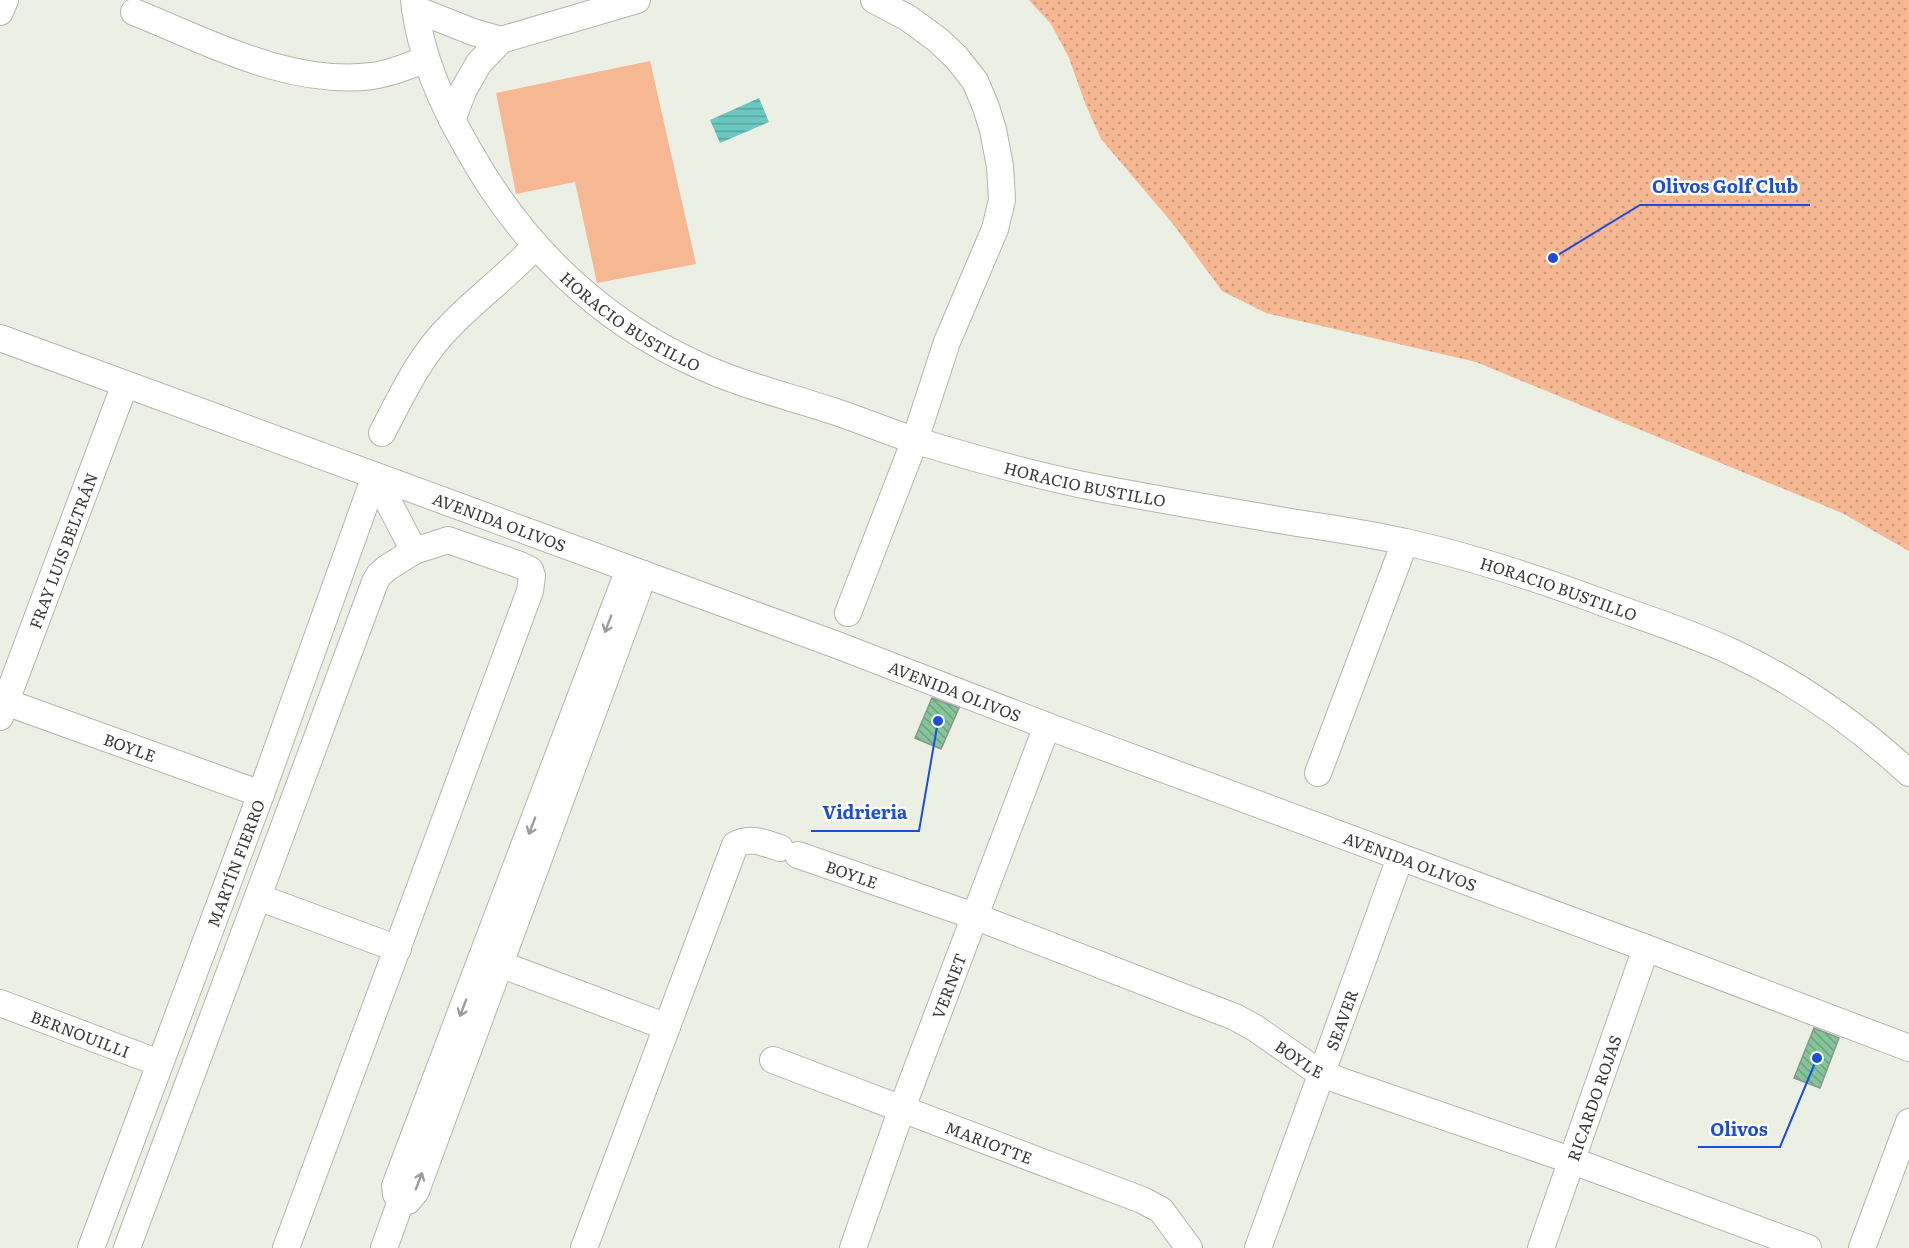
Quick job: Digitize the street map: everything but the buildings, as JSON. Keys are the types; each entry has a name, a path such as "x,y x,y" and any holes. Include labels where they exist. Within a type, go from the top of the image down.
{"street":[{"path":"0,12 5,0"},
{"path":"452,120 464,89 478,63 501,40 637,0"},
{"path":"848,613 915,440 947,342 995,229 1002,200 1000,166 986,107 975,81 956,57 938,40 908,18 874,0"},
{"path":"414,5 472,32 501,40"},
{"name":"HORACIO BUSTILLO","path":"414,5 426,60 452,120 487,183 535,246 576,286 618,320 696,364 756,388 915,440 1018,470 1094,487 1405,542 1486,563 1573,592 1732,652 1781,677 1837,713 1909,773"},
{"path":"134,12 257,61 286,69 352,78 376,75 426,60"},
{"path":"382,433 408,382 430,348 450,325 535,246"},
{"name":"AVENIDA OLIVOS","path":"0,338 837,645 1047,726 1909,1048"},
{"name":"FRAY LUIS BELTRÁN","path":"2,706 125,384"},
{"path":"375,476 414,551"},
{"name":"MARTÍN FIERRO","path":"91,1248 261,794 375,476"},
{"path":"127,1248 375,582 387,568 414,551 448,540 530,570 532,576 530,591 286,1248"},
{"path":"1318,773 1405,542"},
{"path":"384,1248 400,1201 395,1186 491,961 637,572"},
{"name":"BOYLE","path":"2,706 261,794"},
{"name":"VERNET","path":"853,1248 902,1107 1047,726"},
{"name":"BOYLE","path":"667,1027 735,845 741,841 753,839 974,916 1235,1017 1255,1028 1311,1067 1338,1080 1573,1161 1808,1248"},
{"name":"SEAVER","path":"1258,1248 1400,858"},
{"path":"258,897 398,949"},
{"name":"RICARDO ROJAS","path":"1541,1248 1646,948"},
{"path":"491,961 667,1027 584,1248"},
{"name":"BERNOUILLI","path":"0,1004 159,1063"},
{"name":"MARIOTTE","path":"773,1060 902,1107 1142,1200 1161,1210 1189,1248"},
{"path":"1862,1248 1909,1122"}],"shaded area":[{"path":"1029,0 1909,0 1909,551 1842,513 1476,362 1266,313 1222,291 1173,224 1101,139 1069,58 1051,24"},
{"path":"650,61 696,264 597,283 575,182 516,194 496,93"}],"water":[{"path":"759,98 769,122 720,143 710,120"}],"place":[{"name":"Olivos Golf Club","path":"1553,258"},
{"name":"Vidrieria","path":"938,721"},
{"name":"Olivos","path":"1817,1058"}]}
